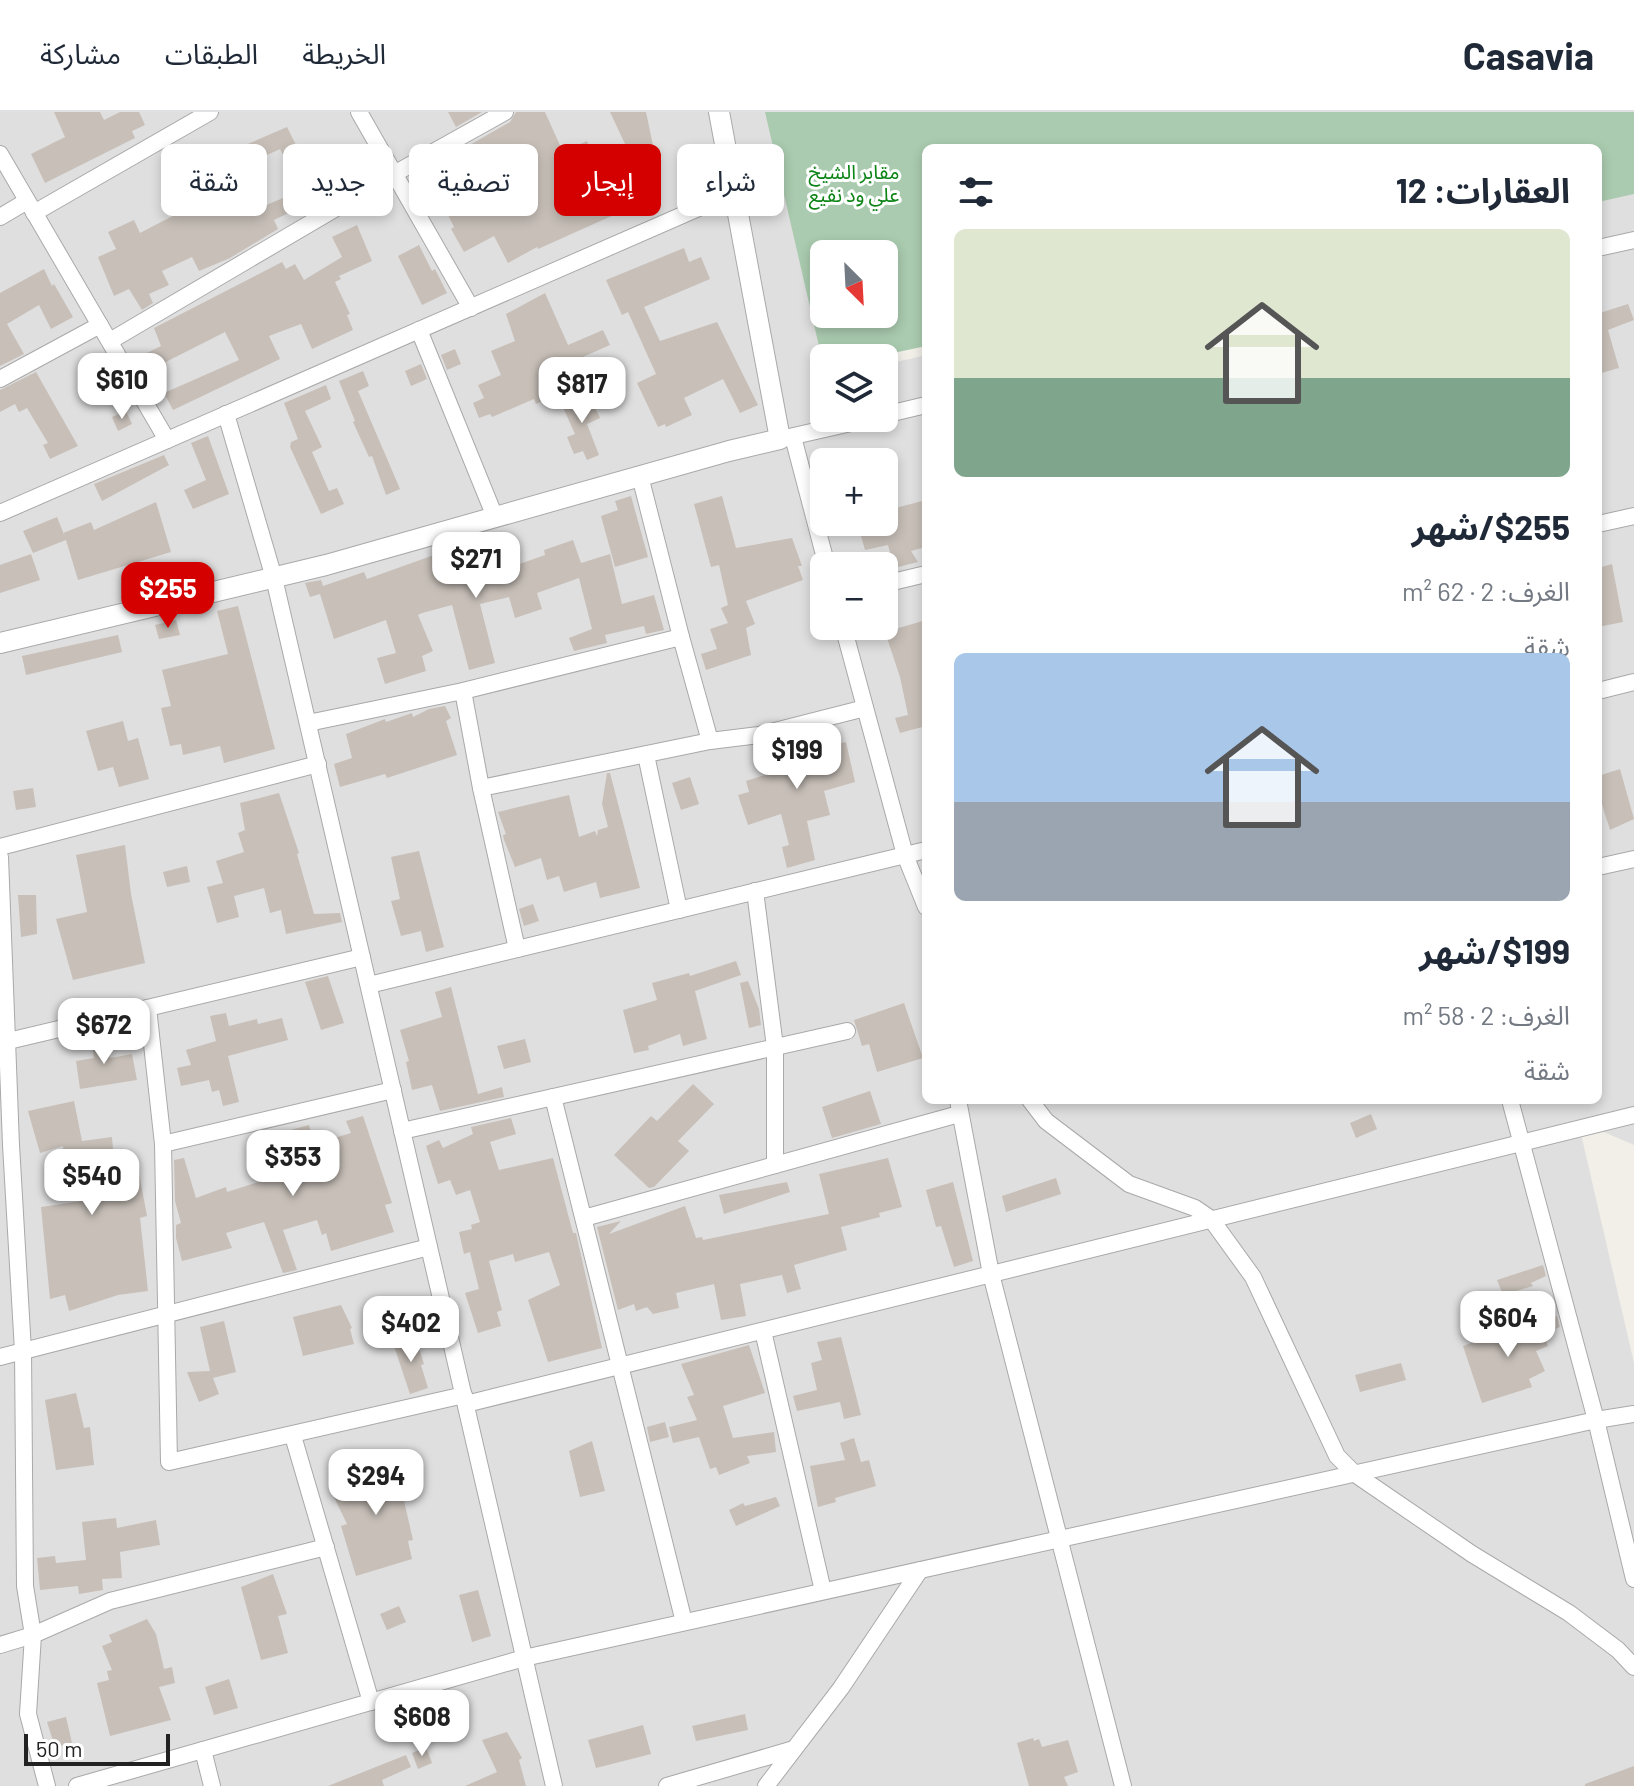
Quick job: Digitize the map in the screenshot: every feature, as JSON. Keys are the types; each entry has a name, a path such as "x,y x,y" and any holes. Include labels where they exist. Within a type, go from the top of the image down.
{"street":[{"path":"0,217 31,207 210,112"},
{"path":"359,112 471,308"},
{"path":"110,341 505,112"},
{"path":"719,112 725,144"},
{"path":"0,154 167,440"},
{"path":"0,513 681,216"},
{"path":"738,216 786,438 823,552"},
{"path":"1602,247 1634,240"},
{"path":"0,379 100,325"},
{"path":"419,330 495,517"},
{"path":"898,412 922,406"},
{"path":"226,414 274,578 554,1786"},
{"path":"0,643 274,578 640,476 812,432"},
{"path":"640,476 710,741"},
{"path":"1602,523 1634,516"},
{"path":"898,581 922,575"},
{"path":"308,723 463,691 681,637"},
{"path":"847,640 905,855 922,897"},
{"path":"1602,690 1634,682"},
{"path":"463,691 517,949"},
{"path":"481,788 710,741 759,735 865,708"},
{"path":"646,755 679,910"},
{"path":"0,847 318,764"},
{"path":"369,985 922,851"},
{"path":"0,857 3,1042 23,1351 25,1586 33,1635 28,1714 47,1786"},
{"path":"1602,866 1634,859"},
{"path":"755,891 775,1047 775,1165"},
{"path":"3,1042 362,957"},
{"path":"148,1008 163,1144 169,1462 622,1365 1634,1115"},
{"path":"402,1131 847,1031"},
{"path":"163,1144 393,1090"},
{"path":"553,1097 684,1622"},
{"path":"1033,1104 1046,1121 1129,1184 1195,1208 1211,1219 1253,1277 1337,1456 1355,1474 1472,1554 1569,1613 1618,1650 1634,1667"},
{"path":"1511,1104 1596,1420 1634,1579"},
{"path":"584,1218 775,1165 959,1107 991,1274 1123,1786"},
{"path":"0,1357 429,1247"},
{"path":"763,1331 823,1591"},
{"path":"77,1786 524,1658 1634,1414"},
{"path":"293,1436 371,1702"},
{"path":"0,1645 33,1635 110,1601 326,1547"},
{"path":"766,1786 841,1688 920,1570"},
{"path":"667,1786 794,1749"},
{"path":"203,1750 212,1786"}],"shaded area":[{"path":"0,112 784,112 810,243 810,328 824,328 824,344 810,344 810,432 898,432 898,362 922,356 922,1104 1602,1104 1602,199 1634,192 1634,1145 1578,1121 1634,1363 1634,1786 0,1786"}],"green space":[{"name":"مقابر الشيخ علي ود نفيع","path":"765,112 1634,112 1634,194 1602,201 1602,144 922,144 922,347 898,352 898,344 818,344 815,328 898,328 898,240 810,240 810,307 784,194 784,144 772,144"}],"building":[{"path":"54,112 100,112 104,120 120,112 139,112 145,125 132,131 135,138 45,183 31,154 65,137"},
{"path":"448,112 482,112 456,127"},
{"path":"516,112 545,112 559,144 554,144 554,216 612,216 537,247 508,263 494,236 464,252 451,229 454,227 448,216 538,216 538,144 471,144 510,122"},
{"path":"610,112 646,112 653,144 625,144"},
{"path":"287,127 296,144 283,144 283,155 280,149 267,155 267,144 248,144"},
{"path":"283,198 283,216 274,220 278,229 230,258 199,271 192,257 162,271 169,285 149,294 153,303 142,310 129,289 114,296 98,257 116,249 108,232 134,220 140,233 173,216 267,216 267,205"},
{"path":"357,225 372,261 339,276 341,279 335,282 350,314 347,315 353,330 312,349 301,324 269,336 280,359 173,410 164,393 239,360 225,332 150,370 143,355 161,346 154,328 282,262 286,269 295,264 304,280 342,257 332,237"},
{"path":"419,245 447,293 422,305 398,256"},
{"path":"684,248 689,262 701,257 710,279 644,307 660,341 717,322 758,405 740,413 723,379 684,398 692,415 666,427 665,424 658,427 637,383 656,374 628,312 622,315 606,280"},
{"path":"44,269 73,317 51,329 39,305 7,324 24,354 0,366 0,293"},
{"path":"545,293 568,345 603,330 610,345 558,368 568,389 536,404 534,399 492,417 490,414 479,418 473,403 484,398 478,385 501,375 491,351 515,341 506,314"},
{"path":"1628,304 1634,320 1608,330 1619,368 1602,373 1602,312"},
{"path":"455,349 461,364 447,370 441,355"},
{"path":"421,364 427,379 411,386 405,371"},
{"path":"363,371 369,386 358,391 400,489 386,495 372,456 369,457 353,422 339,381"},
{"path":"36,372 78,446 50,459 43,445 48,443 27,408 19,412 15,404 0,412 0,390"},
{"path":"326,385 331,399 305,411 322,447 312,452 329,491 337,488 344,504 321,514 290,447 291,442 298,439 284,403"},
{"path":"588,393 600,418 587,424 599,455 587,460 583,451 574,454 567,437 575,434 561,403"},
{"path":"126,411 132,424 118,431 112,417"},
{"path":"208,436 229,494 193,509 184,490 206,480 191,443"},
{"path":"164,455 169,465 102,501 94,484"},
{"path":"631,496 648,557 615,567 601,516 618,510 615,501"},
{"path":"722,496 736,548 792,538 802,566 798,566 803,580 746,601 755,624 746,628 751,655 706,670 701,654 717,649 710,629 728,623 721,608 728,605 719,565 711,567 694,504"},
{"path":"922,501 922,548 911,551 918,562 898,567 898,552 890,552 888,545 865,550 861,536 898,536 898,507"},
{"path":"156,502 171,552 78,580 66,540 33,553 23,531 57,517 63,533 91,522 94,530"},
{"path":"478,536 482,546 506,539 514,566 545,555 544,550 573,540 581,563 610,554 622,604 654,595 664,630 646,634 644,626 605,635 607,643 574,651 569,638 592,629 579,578 537,593 542,609 515,618 509,597 480,604 495,663 469,670 452,605 418,615 433,651 422,656 426,671 385,684 377,658 396,653 386,620 334,639 320,594 310,597 305,583 321,580 323,586 364,572 367,579 434,555 438,563 466,551 462,540"},
{"path":"31,554 40,580 0,593 0,565"},
{"path":"1612,564 1623,622 1602,626 1602,567"},
{"path":"238,606 275,749 224,763 220,746 183,755 181,744 170,746 161,708 171,706 162,670 228,654 217,611"},
{"path":"176,620 180,635 159,639 155,625"},
{"path":"922,621 922,727 900,733 895,718 908,715 888,640 898,640 898,628"},
{"path":"118,635 122,652 26,675 22,656"},
{"path":"445,706 451,718 446,721 457,755 387,778 385,774 340,787 334,764 352,758 346,734 385,719 386,722 412,713 413,717"},
{"path":"123,721 128,741 138,738 149,779 119,787 113,767 98,771 86,731"},
{"path":"816,736 821,748 846,742 855,782 824,791 830,815 807,821 815,860 787,868 782,847 789,845 781,814 748,825 738,795 749,792 746,781 768,774 763,752"},
{"path":"1620,769 1634,819 1610,830 1602,805 1602,775"},
{"path":"607,773 610,773 640,888 600,898 596,882 564,892 559,876 547,880 541,858 515,867 504,840 503,835 506,834 498,812 569,795 579,837 595,831 597,836 598,830 608,827 602,804"},
{"path":"690,777 699,804 681,810 672,783"},
{"path":"33,788 36,807 16,810 13,791"},
{"path":"279,793 299,853 314,914 340,913 342,922 286,934 281,910 270,913 264,888 234,896 239,917 217,923 207,887 223,883 216,861 244,852 238,833 245,830 240,803"},
{"path":"125,845 145,963 73,980 56,919 87,912 76,855"},
{"path":"419,851 444,947 426,952 421,931 401,936 391,901 400,899 391,857"},
{"path":"187,866 190,882 167,887 163,872"},
{"path":"18,895 36,895 37,934 21,937"},
{"path":"533,904 539,921 524,926 519,909"},
{"path":"736,961 741,975 695,991 707,1039 683,1046 680,1034 648,1046 649,1050 634,1053 623,1010 657,1000 652,983 689,973 690,976"},
{"path":"328,976 344,1023 321,1030 305,982"},
{"path":"748,981 759,1009 761,1025 749,1028 740,983"},
{"path":"451,987 478,1094 502,1087 504,1097 440,1111 432,1085 412,1090 406,1062 409,1061 400,1030 442,1017 435,992"},
{"path":"904,1003 922,1058 877,1072 869,1044 862,1046 854,1020"},
{"path":"226,1013 229,1026 257,1019 258,1024 282,1018 288,1040 228,1056 239,1102 223,1106 219,1090 212,1092 209,1080 181,1086 177,1068 191,1065 186,1050 216,1041 210,1016"},
{"path":"104,1030 110,1058 132,1054 137,1080 80,1089 76,1061 94,1058 90,1033"},
{"path":"525,1039 531,1062 504,1069 497,1046"},
{"path":"693,1084 714,1104 678,1141 689,1151 654,1187 649,1188 614,1155 651,1116 657,1121"},
{"path":"870,1091 881,1124 832,1138 822,1107"},
{"path":"74,1101 82,1141 112,1137 114,1163 136,1157 147,1216 140,1218 148,1291 118,1295 69,1311 65,1295 50,1299 41,1207 96,1199 87,1164 65,1166 63,1146 40,1153 28,1111"},
{"path":"1371,1114 1377,1129 1356,1138 1350,1123"},
{"path":"363,1116 392,1203 385,1205 394,1232 331,1251 326,1233 322,1235 317,1220 283,1230 297,1270 283,1273 264,1222 226,1233 232,1248 182,1261 176,1238 176,1225 181,1223 175,1201 174,1160 184,1158 196,1198 226,1187 227,1192 293,1171 283,1132 309,1125 314,1144 351,1133 346,1121"},
{"path":"511,1118 516,1134 490,1142 499,1170 553,1158 573,1233 576,1233 602,1348 548,1362 528,1300 560,1285 549,1252 515,1262 513,1254 489,1261 502,1310 497,1312 501,1326 478,1333 465,1293 479,1289 470,1252 464,1254 459,1232 472,1229 471,1225 480,1222 470,1190 456,1195 450,1180 438,1184 426,1146 439,1140 443,1148 473,1134 471,1127"},
{"path":"888,1158 902,1207 879,1213 880,1217 841,1227 847,1250 794,1265 801,1289 787,1293 782,1275 740,1284 746,1316 721,1320 714,1284 676,1293 679,1308 653,1314 647,1307 636,1311 634,1304 618,1310 597,1227 621,1221 609,1234 685,1206 696,1238 702,1237 703,1240 829,1214 819,1174"},
{"path":"1056,1178 1061,1194 1006,1212 1002,1196"},
{"path":"787,1182 790,1192 724,1214 719,1195"},
{"path":"953,1182 973,1261 954,1267 941,1226 936,1227 926,1190"},
{"path":"1543,1265 1546,1276 1531,1283 1533,1286 1503,1295 1497,1280"},
{"path":"341,1305 352,1328 354,1344 303,1356 293,1317"},
{"path":"1557,1316 1560,1327 1543,1334 1548,1346 1536,1351 1545,1371 1529,1379 1532,1387 1482,1403 1463,1346 1508,1329"},
{"path":"224,1321 236,1372 213,1378 219,1394 199,1402 187,1372 210,1371 200,1327"},
{"path":"415,1336 428,1388 410,1394 393,1343"},
{"path":"841,1337 861,1415 844,1419 840,1402 797,1411 793,1396 817,1390 811,1363 822,1360 817,1342"},
{"path":"749,1345 765,1393 723,1406 733,1438 774,1432 776,1452 747,1456 750,1463 719,1475 716,1467 710,1469 699,1437 673,1443 669,1427 697,1420 687,1397 694,1395 681,1364"},
{"path":"1401,1363 1406,1380 1360,1392 1355,1375"},
{"path":"76,1393 84,1428 90,1427 94,1465 56,1470 45,1400"},
{"path":"665,1422 669,1437 650,1442 647,1427"},
{"path":"854,1438 861,1462 869,1460 876,1486 835,1498 836,1502 818,1507 810,1466 845,1460 840,1443"},
{"path":"592,1441 605,1491 580,1497 569,1451"},
{"path":"395,1455 411,1489 402,1492 413,1540 408,1541 412,1559 356,1576 341,1526 347,1524 330,1489"},
{"path":"776,1497 780,1506 736,1526 729,1510 743,1503 745,1506"},
{"path":"116,1518 117,1528 156,1520 160,1545 120,1552 122,1578 102,1579 103,1590 79,1594 78,1586 40,1590 37,1558 55,1556 56,1563 86,1560 82,1522"},
{"path":"273,1574 287,1614 278,1616 288,1653 261,1660 241,1587"},
{"path":"478,1590 491,1636 472,1642 459,1595"},
{"path":"399,1606 406,1622 387,1630 380,1614"},
{"path":"147,1619 156,1634 164,1669 172,1667 175,1683 159,1687 171,1720 110,1736 97,1683 109,1680 107,1671 112,1670 102,1646 112,1642 109,1635"},
{"path":"229,1679 238,1708 214,1715 205,1687"},
{"path":"745,1714 748,1730 696,1741 692,1726"},
{"path":"66,1717 72,1743 55,1747 47,1722"},
{"path":"643,1725 651,1754 596,1768 588,1740"},
{"path":"507,1732 522,1758 519,1760 526,1786 465,1786 497,1772 482,1740"},
{"path":"1033,1738 1034,1741 1039,1739 1042,1747 1068,1740 1078,1772 1064,1777 1068,1786 1029,1786 1017,1743"},
{"path":"426,1747 432,1763 418,1769 412,1753"},
{"path":"406,1755 411,1767 382,1780 384,1786 328,1786"},
{"path":"1634,1766 1634,1786 1585,1786 1585,1784"}]}
